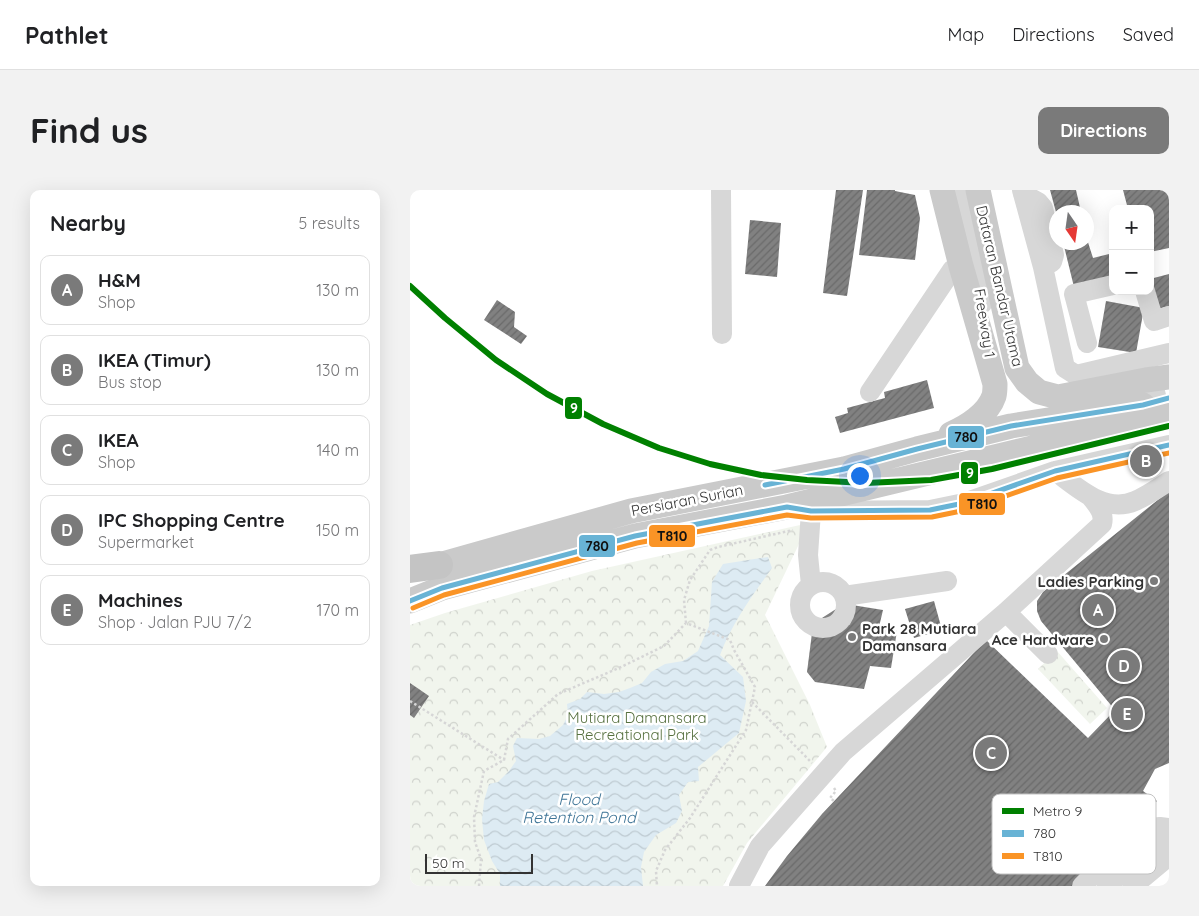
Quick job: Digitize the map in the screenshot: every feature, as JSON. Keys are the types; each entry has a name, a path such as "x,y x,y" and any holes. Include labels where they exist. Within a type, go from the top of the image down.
{"highway":[{"path":"410,569 439,565"}],"main road":[{"name":"Dataran Bandar Utama","path":"916,449 958,432 984,412 995,394 995,384 969,270 942,190"},
{"name":"Dataran Bandar Utama","path":"978,190 1018,368 1027,382 1039,392 1058,397 1169,377"},
{"path":"1012,426 1169,382"},
{"name":"Persiaran Surian","path":"439,565 631,511 844,469 916,449 1012,426 1143,405"},
{"name":"Persiaran Surian","path":"410,601 442,588 635,536 787,507 1169,415"}],"street":[{"path":"721,190 722,334"},
{"name":"Freeway 1","path":"958,190 969,270 1018,368"},
{"path":"1022,192 1043,267 1065,368 1076,375 1169,354"},
{"path":"870,392 952,270 969,270"},
{"path":"1087,343 1074,294 1109,286"},
{"path":"1146,295 1154,321 1169,316"},
{"name":"Persiaran Surian","path":"787,507 811,519 930,510 964,503 1055,472 1169,445"},
{"path":"1055,472 1091,497 1113,505 1134,502 1169,481"},
{"path":"739,886 760,846 843,752 1006,612 1102,524 1102,514 1091,497"},
{"path":"811,519 808,555 811,585"},
{"path":"844,596 947,581"},
{"path":"818,582 834,585 844,596 845,612 837,623 829,627 821,628 808,623 800,610 801,596 811,585 818,582"},
{"path":"1006,612 1048,654"},
{"path":"1156,827 1169,828"},
{"path":"1156,846 1169,835"},
{"path":"1156,867 1169,856"},
{"path":"1082,886 1094,874"},
{"path":"1107,886 1122,874"},
{"path":"1133,886 1147,874"}],"path":[{"path":"479,886 481,859 475,842 474,818 484,771 504,760 508,740 558,694 664,646 686,624 684,600 690,580 710,550 811,519"},
{"path":"657,886 656,871 665,850 690,818 746,730 755,687 730,640 686,624"},
{"path":"410,701 504,760"},
{"path":"752,702 824,774"},
{"path":"834,801 830,798 836,791"}],"green space":[{"name":"Mutiara Damansara Recreational Park","path":"809,523 765,615 810,705 827,747 747,843 723,886 410,886 410,625 445,613 592,571"},
{"path":"1057,651 1107,708 1090,724 1038,669"}],"water":[{"name":"Flood Retention Pond","path":"768,557 772,568 736,621 720,655 743,677 746,701 739,733 698,767 699,781 688,782 679,795 682,811 676,823 656,835 644,852 641,867 643,886 500,886 500,874 492,861 484,840 482,819 484,801 489,784 498,782 516,761 513,746 517,738 539,739 550,736 563,725 568,715 567,704 580,699 587,692 604,694 630,688 642,683 651,672 665,664 683,661 698,651 709,626 712,582 723,564"}],"building":[{"path":"836,190 863,190 847,296 823,293"},
{"path":"867,190 895,190 915,195 920,218 915,260 859,255"},
{"path":"1050,190 1076,190 1079,205 1054,205"},
{"path":"1123,190 1169,190 1169,248 1154,251 1154,205 1127,205"},
{"path":"750,220 781,223 777,277 745,274"},
{"path":"1065,250 1090,250 1093,258 1109,254 1109,279 1074,287"},
{"path":"1169,274 1169,306 1154,310 1151,295 1154,295 1154,278"},
{"path":"497,300 515,312 514,327 527,336 521,344 484,320"},
{"path":"1106,301 1144,308 1136,353 1098,347"},
{"path":"927,380 934,408 840,433 835,417 848,413 847,408 885,398 884,392"},
{"path":"1169,491 1169,763 1155,769 1143,791 1147,794 992,794 992,874 1086,874 1074,886 765,886 822,814 986,640 1088,738 1115,710 1041,621 1037,611 1037,601 1043,592"},
{"path":"934,601 942,630 914,638 905,609"},
{"path":"852,605 883,610 879,627 897,631 891,668 870,666 864,689 815,682 807,672 812,633 834,635 822,618 836,609 850,625"},
{"path":"410,683 429,696 414,718 410,715"}],"tunnel":[{"path":"1143,405 1169,398"}],"metro line":[{"name":"9","path":"410,286 496,360 547,394 603,424 659,448 710,464 761,475 866,483 931,480 992,469 1169,426"}],"transit line":[{"name":"780","path":"765,485 844,469 1011,426 1143,405 1169,398"},
{"name":"780","path":"410,601 442,588 635,536 787,507 811,511 930,510 964,503 1055,471 1169,445"},
{"name":"T810","path":"413,608 444,595 637,543 787,515 811,518 932,517 966,510 1057,478 1169,453"}],"place":[{"name":"IKEA (Timur)","path":"1146,461"},
{"name":"Ladies Parking","path":"1154,581"},
{"name":"H&M","path":"1098,610"},
{"name":"Park 28 Mutiara Damansara","path":"852,637"},
{"name":"Ace Hardware","path":"1104,639"},
{"name":"IPC Shopping Centre","path":"1124,666"},
{"name":"Machines","path":"1127,714"},
{"name":"IKEA","path":"991,753"}]}
